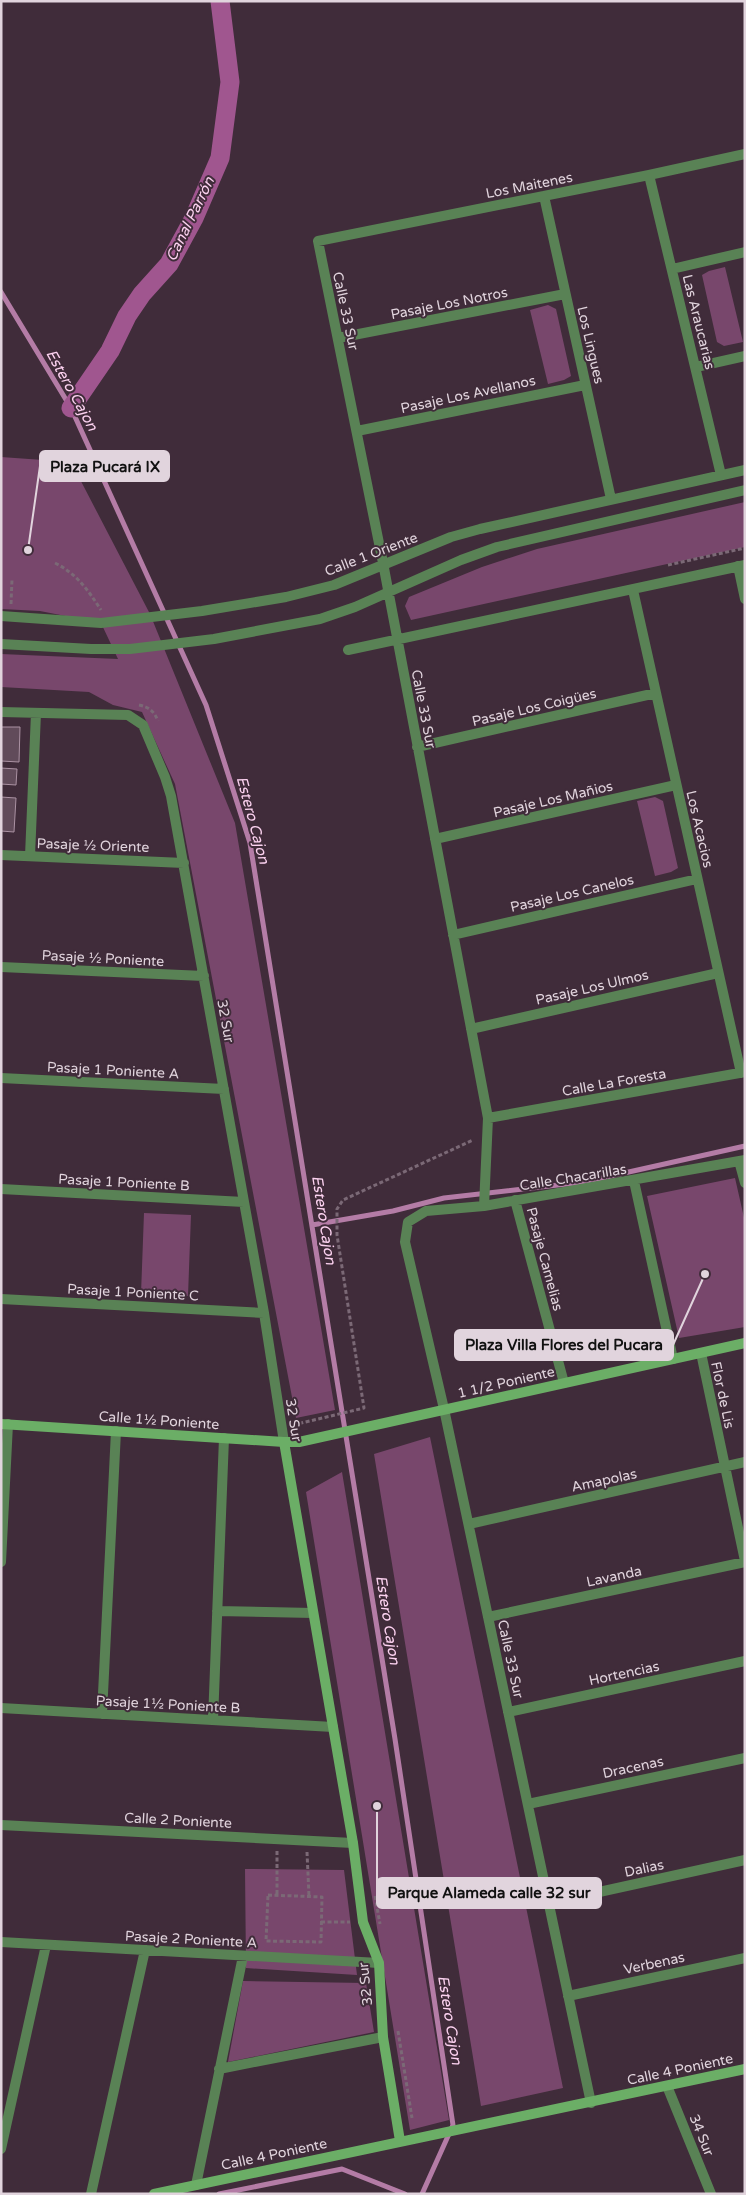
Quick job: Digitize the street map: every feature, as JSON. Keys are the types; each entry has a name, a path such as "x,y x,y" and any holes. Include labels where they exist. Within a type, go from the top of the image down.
{"street":[{"name":"Los Maitenes","path":"318,241 745,154"},
{"name":"Las Araucarias","path":"649,175 721,475"},
{"name":"Los Lingues","path":"544,196 610,499"},
{"name":"Calle 33 Sur","path":"318,241 384,563 488,1118 484,1206"},
{"path":"672,269 745,252"},
{"name":"Pasaje Los Notros","path":"338,338 565,294"},
{"path":"696,367 745,356"},
{"name":"Pasaje Los Avellanos","path":"357,431 585,384"},
{"name":"Calle 1 Oriente","path":"6,613 101,623 202,611 286,597 334,584 384,563 480,529 745,470"},
{"path":"1,644 91,649 145,648 214,639 320,619 389,593 461,560 497,548 745,490"},
{"path":"348,650 633,590 741,565 745,599"},
{"name":"Los Acacios","path":"633,590 718,973 743,1073"},
{"name":"Pasaje Los Coigües","path":"417,747 656,693"},
{"path":"1,712 36,713 30,856"},
{"name":"32 Sur","path":"36,713 128,715 143,725 171,796 264,1313 281,1428 353,1843 364,1922 379,1963 383,2037 400,2141"},
{"name":"Pasaje Los Mañios","path":"435,839 676,785"},
{"name":"Pasaje ½ Oriente","path":"1,855 184,863"},
{"name":"Pasaje Los Canelos","path":"453,935 697,879"},
{"name":"Pasaje ½ Poniente","path":"1,967 204,976"},
{"name":"Pasaje Los Ulmos","path":"471,1029 718,973"},
{"name":"Calle La Foresta","path":"488,1118 743,1073"},
{"name":"Pasaje 1 Poniente A","path":"1,1078 224,1089"},
{"path":"742,1161 745,1183"},
{"name":"Calle Chacarillas","path":"408,1222 426,1212 484,1206 742,1161"},
{"path":"634,1181 673,1358"},
{"name":"Pasaje 1 Poniente B","path":"1,1189 244,1202"},
{"name":"Pasaje Camelias","path":"515,1200 564,1383"},
{"name":"Calle 33 Sur","path":"408,1222 405,1242 444,1409 591,2102"},
{"name":"Pasaje 1 Poniente C","path":"1,1299 264,1313"},
{"name":"1 1/2 Poniente","path":"315,1439 745,1343"},
{"name":"Flor de Lis","path":"701,1352 745,1561"},
{"path":"1,1562 5,1424"},
{"name":"Calle 1½ Poniente","path":"5,1424 284,1442 315,1439"},
{"path":"102,1714 116,1431"},
{"path":"213,1720 224,1438"},
{"name":"Amapolas","path":"468,1524 745,1462"},
{"name":"Lavanda","path":"488,1618 745,1561"},
{"path":"217,1611 313,1613"},
{"name":"Hortencias","path":"508,1712 745,1661"},
{"name":"Pasaje 1½ Poniente B","path":"1,1708 333,1727"},
{"name":"Dracenas","path":"528,1804 745,1758"},
{"name":"Calle 2 Poniente","path":"1,1825 353,1843"},
{"name":"Dalias","path":"549,1903 745,1860"},
{"name":"Pasaje 2 Poniente A","path":"1,1942 379,1963"},
{"path":"1,2149 46,1945"},
{"path":"91,2194 145,1950"},
{"path":"196,2185 243,1956"},
{"name":"Verbenas","path":"568,1996 745,1958"},
{"path":"219,2069 383,2037"},
{"name":"Calle 4 Poniente","path":"154,2194 745,2069"},
{"name":"34 Sur","path":"667,2086 711,2194"}],"path":[{"path":"55,563 65,568 82,582 104,615"},
{"path":"6,613 12,580"},
{"path":"281,1428 364,1408 335,1221 337,1209 344,1200 487,1134"},
{"path":"276,1839 277,1896"},
{"path":"306,1841 309,1896"},
{"path":"268,1896 309,1896 322,1897 321,1942 266,1941 268,1896"},
{"path":"321,1922 364,1922"}],"shaded area":[{"path":"725,267 743,342 724,346 717,342 702,275"},
{"path":"548,305 556,309 571,376 548,384 530,310"},
{"path":"1,457 71,462 150,614 235,823 335,1410 296,1418 175,784 142,712 113,705 89,692 1,687 1,654 118,659 101,623 40,611 1,609"},
{"path":"745,502 745,547 411,620 405,606 409,597 482,567 537,549"},
{"path":"655,797 663,801 678,868 655,876 637,801"},
{"path":"735,1178 745,1222 745,1327 679,1338 647,1196"},
{"path":"144,1213 191,1215 188,1296 141,1294"},
{"path":"430,1437 563,2088 481,2106 374,1454"},
{"path":"342,1472 449,2120 410,2130 306,1492"},
{"path":"245,1869 344,1870 357,1975 246,1968"},
{"path":"243,1981 366,1983 374,2032 228,2062"}],"building":[{"path":"1,727 20,727 19,762 1,761"},
{"path":"1,768 17,769 16,785 1,784"},
{"path":"1,797 16,798 14,832 1,831"}],"waterway":[{"name":"Canal Parrón","path":"71,408 110,351 127,316 142,294 169,264 194,218 220,158 230,82 220,1"},
{"name":"Estero Cajon","path":"1,292 71,408 206,705 250,843 395,1739 453,2125 422,2194"},
{"path":"312,1225 393,1211 444,1198 584,1182 745,1146"},
{"path":"219,2194 342,2169 405,2194"}],"place":[{"name":"Plaza Pucará IX","path":"28,550"},
{"name":"Plaza Villa Flores del Pucara","path":"705,1274"},
{"name":"Parque Alameda calle 32 sur","path":"377,1806"}]}
